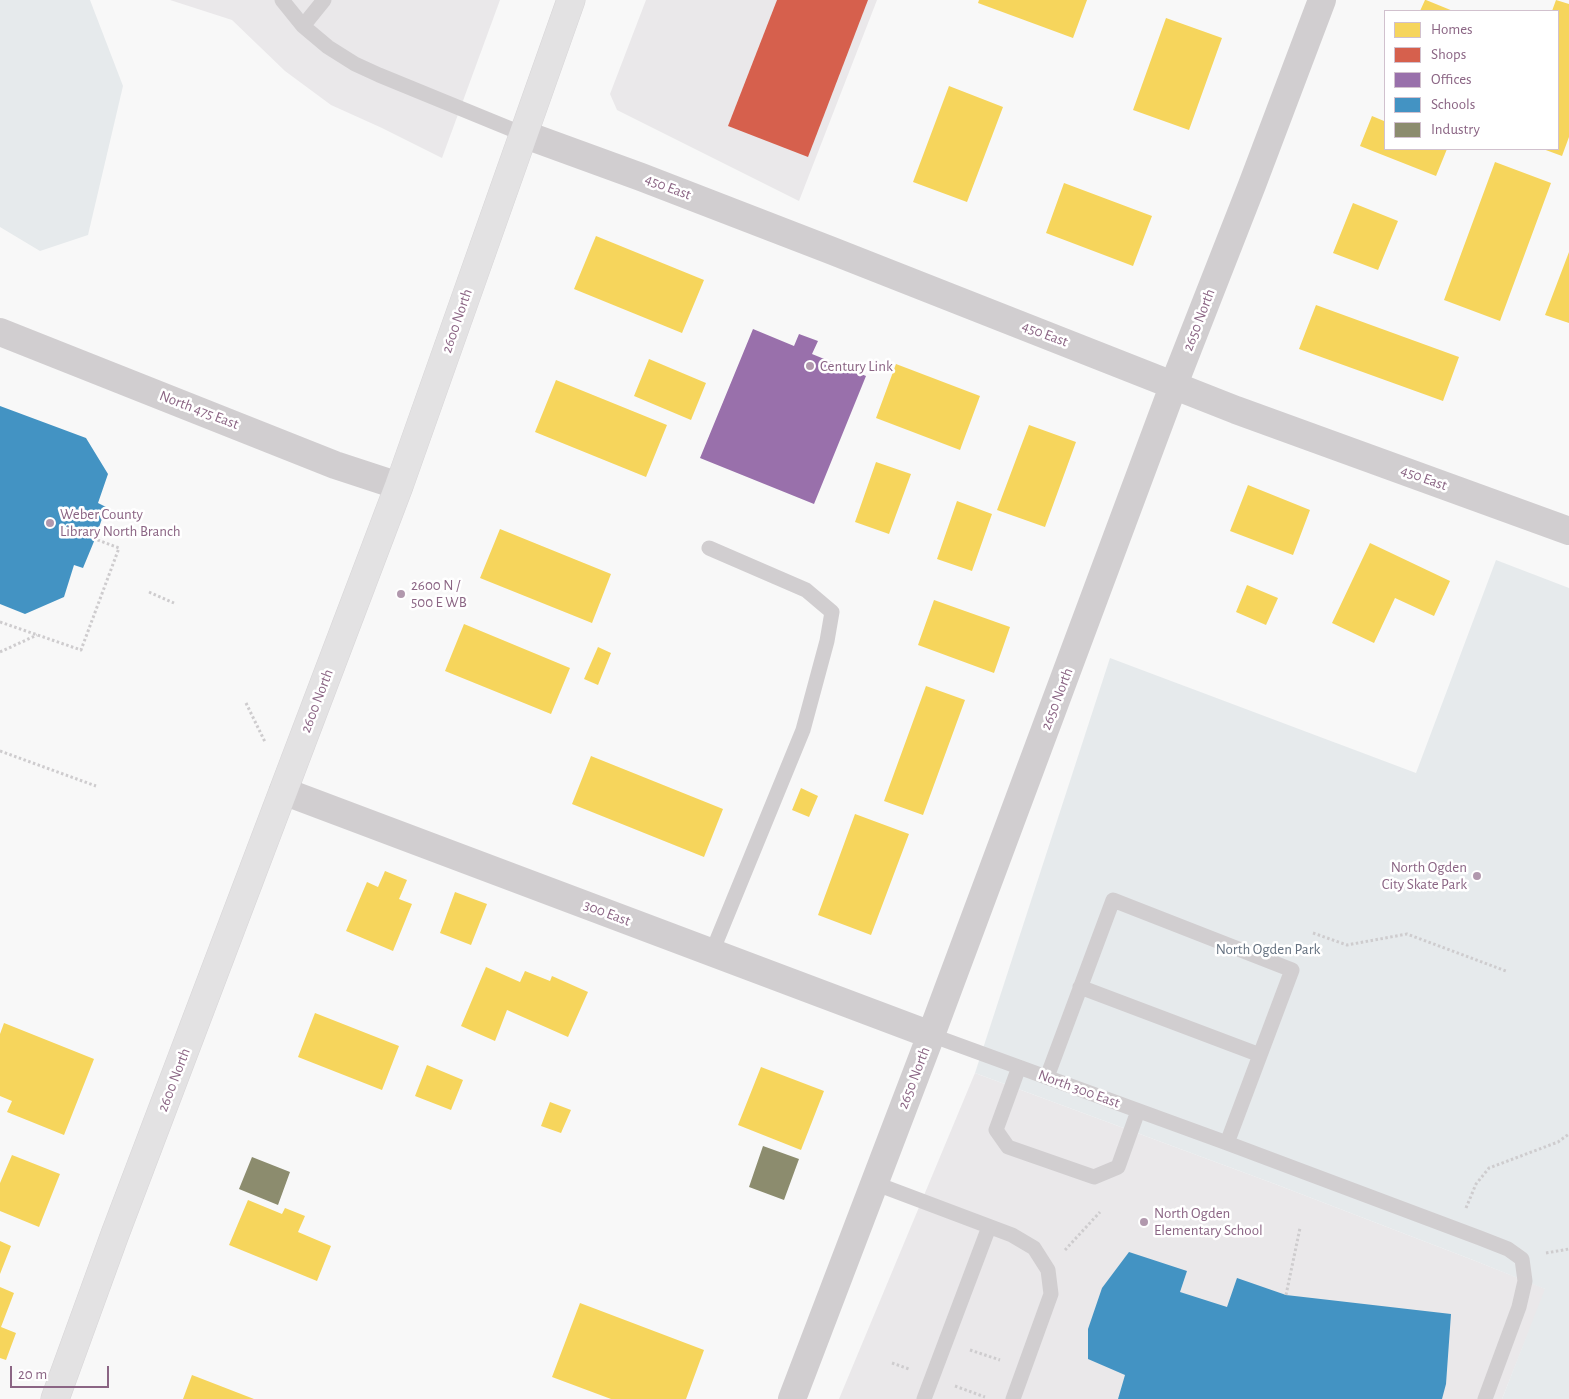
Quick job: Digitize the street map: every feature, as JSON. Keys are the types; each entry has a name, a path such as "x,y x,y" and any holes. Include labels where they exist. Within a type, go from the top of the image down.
{"main road":[{"name":"2600 North","path":"55,1399 115,1234 399,486 571,0"}],"street":[{"name":"2650 North","path":"797,1398 874,1182 931,1035 1174,384 1322,0"},
{"name":"450 East","path":"523,134 686,194 1174,384 1236,410 1569,531"},
{"name":"North 475 East","path":"0,332 335,465 399,486"},
{"name":"300 East","path":"283,791 931,1035"}],"lane":[{"path":"282,0 303,26 355,64 523,134"},
{"path":"303,26 324,0"},
{"path":"709,548 806,590 832,612 827,641 803,730 712,952"},
{"path":"1047,1077 1113,900 1292,970 1227,1144"},
{"path":"1080,987 1260,1055"},
{"name":"North 300 East","path":"931,1035 1508,1249 1522,1259 1525,1281 1519,1307 1485,1399"},
{"path":"1019,1067 996,1130 1008,1147 1094,1177 1118,1167 1138,1111"},
{"path":"874,1182 1012,1235 1034,1248 1048,1270 1051,1294 1013,1399"},
{"path":"924,1399 989,1227"}],"path":[{"path":"0,622 81,650 119,548 95,539"},
{"path":"149,592 174,604"},
{"path":"0,652 37,635"},
{"path":"246,703 265,742"},
{"path":"0,751 96,786"},
{"path":"1313,933 1347,945 1408,934 1506,972"},
{"path":"1476,1184 1489,1168 1558,1142 1569,1134"},
{"path":"1064,1250 1100,1212"},
{"path":"1286,1295 1300,1228"},
{"path":"1540,1254 1569,1249"},
{"path":"946,1341 1000,1360"}],"shaded area":[{"path":"170,0 500,0 442,158 331,105 285,71 232,20"},
{"path":"646,0 877,0 799,201 617,110 610,94"},
{"name":"North Ogden Elementary School","path":"975,1073 1275,1184 1546,1289 1502,1399 839,1399"}],"green space":[{"path":"0,0 90,0 123,86 88,235 40,251 0,227"},
{"name":"North Ogden Park","path":"1496,560 1569,588 1569,1399 1502,1399 1545,1289 1275,1184 975,1073 1110,658 1416,773"}],"building: Homes":[{"path":"979,0 1087,0 1073,38 978,3"},
{"path":"1426,0 1451,10 1420,10"},
{"path":"1556,0 1569,4 1569,137 1562,156 1546,150 1559,150 1559,10 1552,10"},
{"path":"1166,18 1222,38 1189,130 1133,110"},
{"path":"949,86 1003,107 967,202 913,182"},
{"path":"1372,116 1384,121 1384,150 1447,150 1436,176 1360,146"},
{"path":"1495,162 1551,183 1500,321 1444,300"},
{"path":"1064,183 1152,216 1133,266 1046,233"},
{"path":"1353,203 1398,221 1378,270 1333,253"},
{"path":"596,236 704,280 682,333 574,289"},
{"path":"1569,252 1569,323 1545,315"},
{"path":"1316,305 1459,357 1443,401 1299,349"},
{"path":"649,359 706,383 691,420 634,396"},
{"path":"896,364 980,396 960,450 876,418"},
{"path":"556,380 667,425 646,477 535,432"},
{"path":"1029,425 1076,442 1045,527 997,510"},
{"path":"876,462 911,474 889,534 855,522"},
{"path":"1248,485 1310,510 1293,555 1230,531"},
{"path":"957,501 992,514 972,571 937,559"},
{"path":"500,529 611,574 592,623 480,578"},
{"path":"1370,543 1450,581 1434,616 1395,598 1374,643 1332,623"},
{"path":"1247,585 1278,598 1266,625 1236,612"},
{"path":"934,600 1010,627 994,673 918,645"},
{"path":"464,624 570,668 551,714 445,671"},
{"path":"598,647 611,653 598,685 584,679"},
{"path":"926,686 965,700 923,815 884,801"},
{"path":"591,756 723,809 704,857 572,804"},
{"path":"801,788 818,796 809,817 792,810"},
{"path":"855,814 909,834 871,935 818,915"},
{"path":"385,871 407,880 399,899 412,904 393,951 346,931 367,882 378,887"},
{"path":"455,892 487,904 471,945 440,933"},
{"path":"486,967 520,982 525,971 550,981 552,976 588,992 568,1037 507,1010 495,1041 461,1026"},
{"path":"315,1013 399,1046 382,1090 298,1057"},
{"path":"4,1023 94,1059 64,1135 7,1112 12,1101 0,1096 0,1034"},
{"path":"427,1065 463,1080 451,1110 415,1096"},
{"path":"761,1067 824,1091 801,1150 738,1125"},
{"path":"550,1102 571,1110 561,1133 541,1126"},
{"path":"12,1155 60,1174 39,1227 0,1211 0,1183"},
{"path":"248,1200 282,1214 285,1208 305,1216 298,1232 331,1246 317,1281 229,1245"},
{"path":"0,1241 11,1246 0,1274"},
{"path":"0,1287 14,1293 1,1327 16,1333 6,1360 0,1358"},
{"path":"580,1303 704,1350 686,1399 611,1399 552,1377"},
{"path":"192,1375 254,1399 183,1399"}],"building: Shops":[{"path":"777,0 868,0 808,157 728,126"}],"building: Offices":[{"path":"753,329 794,346 799,334 818,341 812,354 866,376 814,504 700,458"}],"building: Schools":[{"name":"Weber County Library North Branch","path":"0,406 86,438 108,474 98,503 106,507 83,568 74,565 64,597 25,614 0,604"},
{"path":"1129,1252 1187,1271 1180,1292 1227,1307 1237,1278 1286,1295 1451,1314 1446,1384 1442,1399 1118,1399 1125,1375 1088,1359 1088,1329 1102,1288"}],"building: Industry":[{"path":"763,1146 799,1159 784,1200 749,1187"},
{"path":"252,1157 290,1172 278,1205 239,1189"}],"place":[{"name":"Century Link","path":"810,366"},
{"name":"Weber County Library North Branch","path":"50,523"},
{"name":"2600 N / 500 E WB","path":"401,594"},
{"name":"North Ogden City Skate Park","path":"1477,876"},
{"name":"North Ogden Elementary School","path":"1144,1222"}]}
